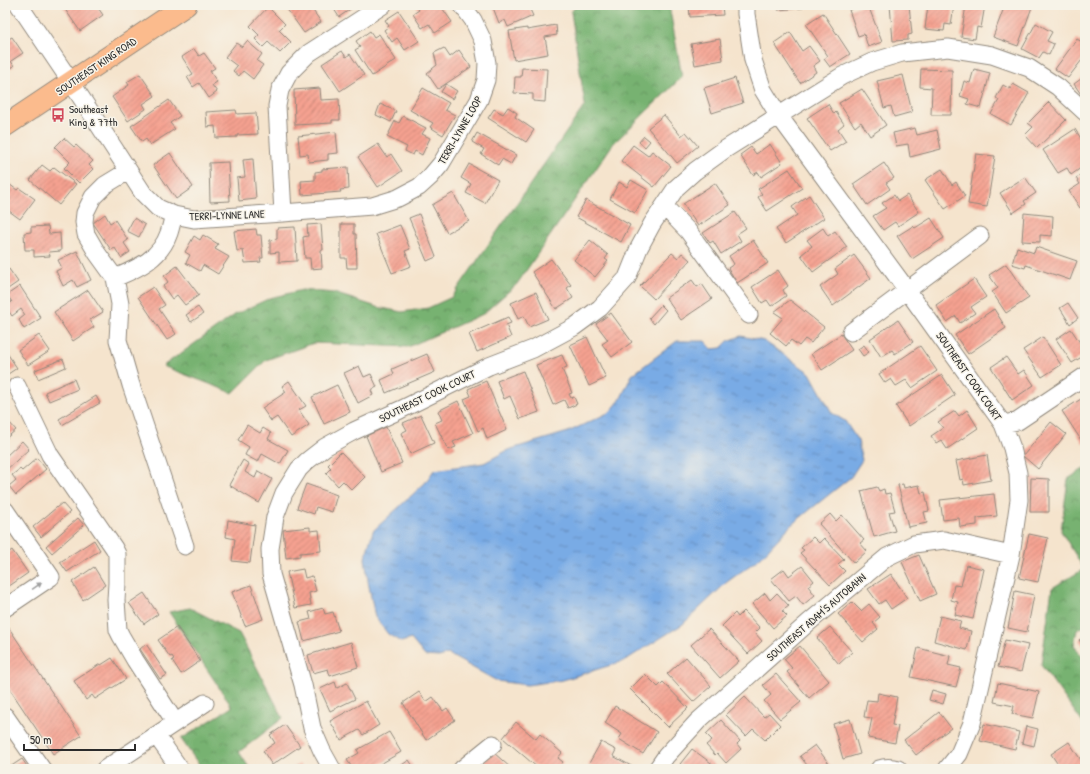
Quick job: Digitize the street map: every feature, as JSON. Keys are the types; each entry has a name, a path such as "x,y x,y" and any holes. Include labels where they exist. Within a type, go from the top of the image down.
{"main road":[{"name":"SOUTHEAST KING ROAD","path":"5,126 186,5"}],"street":[{"name":"TERRI-LYNNE LANE","path":"19,5 143,193 158,208 194,219 283,213"},
{"path":"283,213 277,106 280,90 289,73 309,53 383,5"},
{"name":"TERRI-LYNNE LOOP","path":"283,213 372,206 398,198 418,187 441,164 479,100 486,80 487,63 483,41 473,20 462,5"},
{"name":"SOUTHEAST COOK COURT","path":"746,5 753,60 763,90 779,116 908,290 1003,424 1012,448 1018,473 1019,500 1011,555 972,723 959,754 947,769"},
{"path":"779,116 842,76 872,62 902,53 948,48 992,55 1029,68 1058,86 1085,112"},
{"name":"SOUTHEAST COOK COURT","path":"332,769 312,728 303,684 271,574 270,549 274,517 284,493 299,469 325,447 348,434 489,366 533,349 574,328 600,308 627,278 639,248 652,224 676,188 695,171 724,150 779,116"},
{"path":"128,171 105,185 94,197 85,213 84,222 86,234 97,253 115,278 120,304 118,340 131,385 185,546"},
{"path":"664,206 688,231 749,316"},
{"path":"115,278 138,269 158,254 168,234 174,214"},
{"path":"851,332 980,236"},
{"path":"1003,424 1018,421 1085,376"},
{"path":"17,386 50,455 117,554 116,600 118,630 135,660 175,722"},
{"path":"5,510 51,577 5,608"},
{"name":"SOUTHEAST ADAM'S AUTOBAHN","path":"657,769 666,756 698,721 808,623 887,557 914,544 944,540 1011,555"},
{"path":"105,769 205,703"},
{"path":"5,716 42,769"},
{"path":"156,735 180,769"},
{"path":"462,769 493,744"},
{"path":"879,769 898,769"}],"green space":[{"path":"577,5 669,5 682,77 613,144 517,284 483,314 408,347 314,343 266,360 233,393 163,366 236,314 270,298 302,290 334,293 377,307 402,312 428,308 452,297 585,105 571,12"},
{"path":"1085,468 1085,625 1077,630 1074,645 1085,661 1085,726 1041,665 1052,588 1084,569 1061,531 1068,479"},
{"path":"190,608 239,633 283,718 239,752 250,769 202,769 181,739 232,707 169,612"}],"water":[{"path":"741,336 764,341 810,373 832,413 845,421 858,441 862,460 851,477 791,525 760,558 727,582 683,624 624,661 563,680 527,685 497,681 448,654 439,657 425,656 411,639 401,642 388,634 375,617 365,558 373,531 425,483 434,470 484,463 508,450 568,432 610,412 620,400 632,375 677,341 705,341 712,349 721,348 728,341"}],"building":[{"path":"62,5 96,5 103,15 80,31"},
{"path":"284,5 309,5 321,22 304,33"},
{"path":"325,5 350,5 352,8 339,17 332,6 328,9"},
{"path":"440,5 452,22 435,33 429,24 422,28 413,14 419,10 416,6"},
{"path":"492,5 528,5 533,16 508,27 505,20 499,23"},
{"path":"689,5 722,5 723,15 690,17"},
{"path":"778,5 803,5 803,8 778,10"},
{"path":"862,5 868,5 882,42 868,47 864,34 858,36 849,10"},
{"path":"890,5 909,5 912,34 908,35 908,40 893,41"},
{"path":"928,5 954,5 951,25 945,24 944,31 925,29"},
{"path":"966,5 985,5 981,28 977,27 975,39 961,37"},
{"path":"1005,5 1027,5 1032,7 1018,46 993,37"},
{"path":"268,7 285,24 279,30 291,42 280,53 268,42 263,47 255,39 259,35 250,26"},
{"path":"399,11 419,41 405,50 397,38 392,42 384,30 389,26 385,20"},
{"path":"823,13 850,54 830,67 824,59 828,56 806,24"},
{"path":"1036,23 1052,32 1047,41 1054,44 1049,55 1043,52 1039,58 1022,49"},
{"path":"556,25 557,35 545,37 548,54 514,60 509,31 527,28 527,30"},
{"path":"370,31 374,37 379,34 396,60 372,76 355,50 360,47 356,41"},
{"path":"790,32 802,51 809,46 820,61 813,66 816,72 800,83 774,43"},
{"path":"12,37 23,53 11,61 14,66 5,72 5,41"},
{"path":"720,39 723,60 695,65 691,44"},
{"path":"1077,39 1085,44 1085,56 1068,78 1055,69"},
{"path":"247,41 262,54 257,61 263,65 253,79 243,71 239,76 233,71 237,66 225,57 236,43 242,47"},
{"path":"444,48 450,57 459,50 471,67 438,89 427,73 437,65 434,53"},
{"path":"194,49 199,56 204,53 215,68 210,71 217,82 212,85 217,92 209,98 199,83 193,87 187,77 193,74 182,57"},
{"path":"342,51 346,57 350,54 364,75 340,91 322,64"},
{"path":"522,68 547,69 545,102 533,101 533,94 514,93 515,77 521,77"},
{"path":"921,69 952,70 951,115 931,115 932,88 920,87"},
{"path":"974,69 990,73 981,108 967,104 969,99 960,96 964,81 970,83"},
{"path":"140,74 155,96 143,104 146,109 128,121 112,97 129,85 127,82"},
{"path":"903,75 912,112 894,117 891,106 884,108 877,81"},
{"path":"1085,76 1085,100 1074,84"},
{"path":"735,78 743,103 712,113 704,88"},
{"path":"446,84 457,91 452,99 441,92"},
{"path":"1013,84 1029,93 1011,125 991,114 999,100 996,98 1003,85 1010,89"},
{"path":"320,88 321,100 339,99 340,120 332,120 332,123 295,125 294,90"},
{"path":"423,88 449,103 445,110 455,115 443,135 430,127 433,123 410,110"},
{"path":"862,89 886,125 870,136 861,122 855,127 839,103"},
{"path":"169,100 180,116 170,123 175,129 150,145 146,139 142,142 131,126"},
{"path":"1049,102 1066,120 1037,148 1025,135 1033,127 1028,123"},
{"path":"380,104 396,111 391,122 376,115"},
{"path":"828,104 834,114 836,112 844,124 838,129 846,141 830,151 807,118"},
{"path":"508,107 517,113 515,117 534,130 526,142 488,118 494,109 503,114"},
{"path":"236,110 237,114 256,113 258,134 216,138 215,126 207,127 206,112"},
{"path":"664,115 681,136 686,132 698,146 677,163 648,128"},
{"path":"403,116 426,128 422,134 430,138 422,155 415,151 413,155 405,151 407,147 387,137 395,121 399,123"},
{"path":"915,128 917,135 937,130 941,149 910,157 908,144 896,146 893,133"},
{"path":"1075,129 1085,145 1085,165 1071,175 1067,168 1058,173 1043,150"},
{"path":"336,132 338,153 328,154 328,160 309,162 308,154 300,155 298,136"},
{"path":"477,133 516,155 511,164 502,159 498,165 481,154 484,149 472,142"},
{"path":"644,136 650,141 645,147 639,142"},
{"path":"64,138 74,147 76,145 93,161 89,165 93,169 79,183 64,168 70,162 55,147"},
{"path":"378,144 387,157 391,154 402,171 378,187 358,157"},
{"path":"770,144 782,163 761,177 758,172 753,175 740,155 751,147 756,154"},
{"path":"633,145 648,156 652,151 671,166 654,187 621,161"},
{"path":"170,153 193,187 176,199 153,165"},
{"path":"976,154 995,156 987,207 968,204"},
{"path":"253,159 256,199 239,201 237,178 245,177 243,160"},
{"path":"228,162 230,201 210,202 209,163"},
{"path":"884,163 894,178 886,183 890,189 867,205 853,184"},
{"path":"469,164 498,180 485,203 466,193 471,184 461,178"},
{"path":"42,165 50,171 54,167 76,184 59,205 30,180"},
{"path":"348,167 349,189 340,190 341,192 302,195 301,181 315,180 315,172 322,171 322,169"},
{"path":"789,169 802,188 767,211 758,197 762,194 758,189"},
{"path":"942,169 952,185 956,182 965,196 945,209 925,180"},
{"path":"1085,173 1085,205 1080,208 1069,191 1080,184 1076,178"},
{"path":"1025,177 1036,193 1024,201 1026,204 1013,213 1000,193"},
{"path":"631,180 648,190 635,213 610,199 619,182 627,187"},
{"path":"5,181 17,190 19,188 35,199 20,219 5,208"},
{"path":"715,183 730,205 698,226 683,204"},
{"path":"453,193 469,221 447,233 432,205"},
{"path":"809,195 824,218 786,243 776,229 797,215 792,207"},
{"path":"894,195 898,201 907,195 919,212 898,226 895,222 883,230 873,216 886,208 882,203"},
{"path":"586,200 630,225 621,242 576,217"},
{"path":"735,212 746,228 737,234 741,241 721,254 713,241 710,243 703,233"},
{"path":"1024,213 1053,216 1052,236 1040,235 1040,242 1022,241"},
{"path":"105,214 110,223 115,220 128,240 124,243 130,252 121,258 115,248 111,250 93,223"},
{"path":"419,214 436,257 427,261 409,218"},
{"path":"134,218 145,225 139,237 127,231"},
{"path":"931,218 944,238 912,259 897,236 913,226 915,228"},
{"path":"321,224 323,250 321,250 322,268 311,269 310,258 305,258 303,237 308,236 307,225"},
{"path":"341,224 354,224 354,234 356,234 357,268 347,268 346,258 341,258"},
{"path":"400,225 410,249 405,251 411,266 392,273 376,234"},
{"path":"48,226 49,234 60,233 61,251 49,252 50,256 34,257 34,250 25,250 24,233 31,232 31,227"},
{"path":"295,227 297,261 279,262 279,252 270,253 270,240 277,239 277,228"},
{"path":"823,228 828,236 835,231 847,247 813,272 801,255 812,246 807,240"},
{"path":"256,229 257,235 261,235 263,258 260,258 261,262 245,263 243,250 237,251 234,231"},
{"path":"203,235 218,244 215,249 229,257 218,274 203,265 200,271 186,263 190,255 185,252 194,236 200,240"},
{"path":"590,240 608,255 605,259 608,261 595,277 574,260"},
{"path":"753,240 768,263 737,283 728,268 734,264 729,256"},
{"path":"1017,247 1034,253 1036,247 1077,261 1070,280 1026,265 1025,268 1012,264"},
{"path":"77,251 91,280 77,287 73,280 63,286 56,271 62,268 58,260"},
{"path":"672,253 678,258 682,253 690,260 654,299 640,286"},
{"path":"854,255 871,278 833,306 820,287 838,274 835,269"},
{"path":"551,259 571,285 567,288 573,298 556,309 532,272"},
{"path":"1006,264 1029,298 1006,313 992,292 998,288 989,275"},
{"path":"177,266 199,295 185,305 177,295 172,299 163,286 168,282 164,276"},
{"path":"9,269 18,282 5,291 5,271"},
{"path":"778,270 788,286 783,290 786,296 771,306 767,300 762,303 752,287"},
{"path":"974,279 986,297 971,307 975,313 960,323 956,316 947,322 936,305"},
{"path":"692,280 697,287 702,284 712,299 681,320 666,298"},
{"path":"20,286 41,318 24,329 19,320 25,315 21,309 12,316 6,307 12,302 7,295"},
{"path":"153,287 165,305 159,309 176,334 167,340 138,297"},
{"path":"88,290 103,312 90,320 94,327 73,341 54,312"},
{"path":"536,292 548,319 529,327 524,316 518,319 511,303"},
{"path":"790,300 824,327 811,343 805,339 799,346 791,340 786,346 770,333 783,318 774,312"},
{"path":"1068,303 1078,318 1070,324 1060,308"},
{"path":"661,305 666,310 654,324 649,318"},
{"path":"198,307 203,314 191,322 186,315"},
{"path":"994,309 1006,328 968,354 955,335"},
{"path":"611,313 632,342 612,357 602,344 608,340 596,324"},
{"path":"508,317 511,323 506,325 511,337 477,352 469,334"},
{"path":"898,320 913,342 895,354 892,350 881,357 870,339"},
{"path":"1071,329 1085,350 1085,355 1072,363 1056,339"},
{"path":"841,334 852,350 822,370 811,354"},
{"path":"39,335 50,351 28,365 18,350"},
{"path":"587,337 606,378 589,386 570,345"},
{"path":"1043,337 1061,365 1042,377 1023,350"},
{"path":"864,345 869,352 863,356 858,349"},
{"path":"920,346 937,371 912,388 906,380 896,386 891,379 885,383 879,374"},
{"path":"5,350 17,368 5,376"},
{"path":"427,354 435,372 386,393 381,380 394,374 392,369"},
{"path":"562,355 567,367 562,369 572,393 569,394 571,398 574,397 577,404 568,408 564,400 553,405 536,365"},
{"path":"1006,357 1018,374 1024,370 1034,385 1012,400 991,367"},
{"path":"63,359 66,367 38,379 35,370"},
{"path":"359,366 364,377 371,374 377,387 371,390 373,395 358,403 344,373"},
{"path":"523,371 539,412 520,419 510,396 504,399 497,381"},
{"path":"942,375 955,395 909,426 896,406"},
{"path":"74,379 78,389 49,401 45,392"},
{"path":"289,381 306,406 299,410 309,425 291,437 277,417 271,421 262,408 286,392 282,386"},
{"path":"486,381 507,430 487,439 483,428 478,431 464,399 471,396 468,389"},
{"path":"337,385 350,412 324,424 312,397"},
{"path":"96,396 100,403 62,425 59,419"},
{"path":"1081,399 1085,404 1085,442 1083,443 1062,411"},
{"path":"458,401 473,433 453,442 456,447 448,450 435,423 442,420 438,411"},
{"path":"967,410 978,428 947,449 941,440 936,443 931,436 943,428 938,422 955,411 959,416"},
{"path":"421,415 434,443 410,454 401,433 407,430 403,423"},
{"path":"9,422 16,430 5,439 5,425"},
{"path":"1051,422 1066,434 1038,469 1023,456"},
{"path":"247,425 260,433 263,428 271,433 268,439 288,450 280,464 262,454 258,462 245,455 249,447 238,440"},
{"path":"386,427 402,463 381,472 366,436"},
{"path":"22,441 29,449 5,471 5,457"},
{"path":"341,452 365,477 352,490 343,481 338,486 326,473 331,468 328,465"},
{"path":"987,455 991,480 964,485 963,479 960,480 956,461"},
{"path":"37,458 46,469 16,495 9,486 16,480 12,475 20,469 22,471"},
{"path":"243,460 249,464 245,472 255,478 258,471 272,479 259,503 229,485"},
{"path":"1031,478 1049,479 1049,512 1030,512"},
{"path":"306,484 337,495 332,512 316,507 314,514 297,508"},
{"path":"903,484 904,488 919,485 921,493 925,492 929,511 924,512 927,523 908,527 898,485"},
{"path":"877,487 879,491 884,489 885,494 890,493 895,511 889,512 895,531 874,537 861,491"},
{"path":"994,494 997,516 977,518 977,525 960,527 959,518 943,520 940,500"},
{"path":"62,503 70,512 41,537 33,527"},
{"path":"830,514 836,521 842,515 864,540 860,543 867,551 854,563 819,524"},
{"path":"78,518 84,525 52,553 46,546"},
{"path":"228,520 255,525 250,563 232,561 235,539 226,537"},
{"path":"310,527 310,531 319,530 321,551 300,553 300,556 286,558 283,530"},
{"path":"1029,534 1048,538 1038,582 1019,578"},
{"path":"813,537 819,543 824,538 844,559 838,564 845,571 830,585 800,553 804,550 801,548"},
{"path":"94,540 100,550 67,572 60,562"},
{"path":"12,550 28,573 5,589 5,555"},
{"path":"919,555 936,594 920,601 902,562"},
{"path":"966,565 984,569 973,619 955,615 958,602 951,600 954,585 961,586"},
{"path":"802,566 814,581 808,586 815,595 803,605 796,596 789,601 771,579 784,569 789,576"},
{"path":"94,567 105,585 83,600 72,582"},
{"path":"303,569 305,578 312,576 316,591 309,593 311,605 295,608 287,572"},
{"path":"891,574 907,598 891,609 885,600 879,604 868,589"},
{"path":"251,585 263,619 245,626 232,592"},
{"path":"1015,591 1034,595 1027,632 1008,628"},
{"path":"144,593 158,614 144,624 129,603"},
{"path":"765,593 770,600 777,593 789,606 782,611 787,616 773,628 752,604"},
{"path":"852,602 861,611 869,604 880,617 873,623 878,629 863,642 838,614"},
{"path":"323,608 325,614 333,612 339,631 304,641 299,622 311,619 309,612"},
{"path":"744,611 760,628 755,633 762,641 748,654 722,626 735,613 738,617"},
{"path":"940,616 961,621 959,628 971,631 967,650 934,641"},
{"path":"177,627 200,661 181,674 172,660 174,659 172,656 170,657 158,640"},
{"path":"830,627 852,652 839,664 817,638"},
{"path":"9,628 81,736 53,754 5,682 5,630"},
{"path":"709,629 739,661 720,678 691,645"},
{"path":"1085,636 1085,648 1079,640"},
{"path":"1005,640 1028,645 1021,672 998,667"},
{"path":"351,642 358,667 330,676 328,669 313,673 308,655"},
{"path":"146,644 167,675 160,679 140,649"},
{"path":"800,646 829,681 809,698 787,672 792,668 784,659"},
{"path":"918,648 950,656 948,665 961,668 956,687 911,677"},
{"path":"686,657 711,686 693,702 667,674"},
{"path":"112,658 126,679 95,699 92,695 86,700 74,681"},
{"path":"645,674 658,687 663,682 688,708 668,727 630,689"},
{"path":"776,674 801,702 780,719 764,701 771,695 763,685"},
{"path":"335,682 337,688 347,683 355,699 330,711 320,689"},
{"path":"998,683 1039,692 1033,718 1012,714 1014,706 994,702"},
{"path":"932,690 946,694 943,704 929,700"},
{"path":"419,692 426,702 433,697 443,711 447,708 455,720 426,740 403,703"},
{"path":"878,693 897,697 892,725 898,726 895,743 868,738 872,718 864,717 867,700 877,701"},
{"path":"745,697 764,717 769,713 780,725 765,740 753,729 746,736 726,715"},
{"path":"366,701 379,725 363,735 359,730 341,740 330,721"},
{"path":"615,706 657,732 643,754 619,739 622,734 605,723"},
{"path":"939,712 951,728 916,755 904,740"},
{"path":"850,719 860,754 843,759 833,724"},
{"path":"721,720 740,741 737,744 741,749 726,763 717,753 715,755 706,745 712,740 706,734"},
{"path":"516,722 536,739 540,734 562,753 558,758 563,762 557,769 539,769 503,738"},
{"path":"984,724 1019,732 1015,749 980,741"},
{"path":"285,725 300,746 272,765 263,751 275,743 270,735"},
{"path":"1026,726 1038,729 1034,746 1022,743"},
{"path":"389,732 401,752 372,769 353,769 347,760 359,753 357,750"},
{"path":"601,742 616,750 613,756 633,767 632,769 596,769 588,765"},
{"path":"1069,742 1085,766 1084,769 1061,769 1051,754"},
{"path":"815,745 833,769 810,769 800,756"},
{"path":"692,749 718,768 686,769 680,764"},
{"path":"493,752 512,769 483,769 480,766"},
{"path":"22,759 29,769 7,769"},
{"path":"409,760 415,769 396,769"},
{"path":"299,764 303,769 292,769"}],"place":[{"name":"Southeast King & 77th","path":"58,115"}]}
